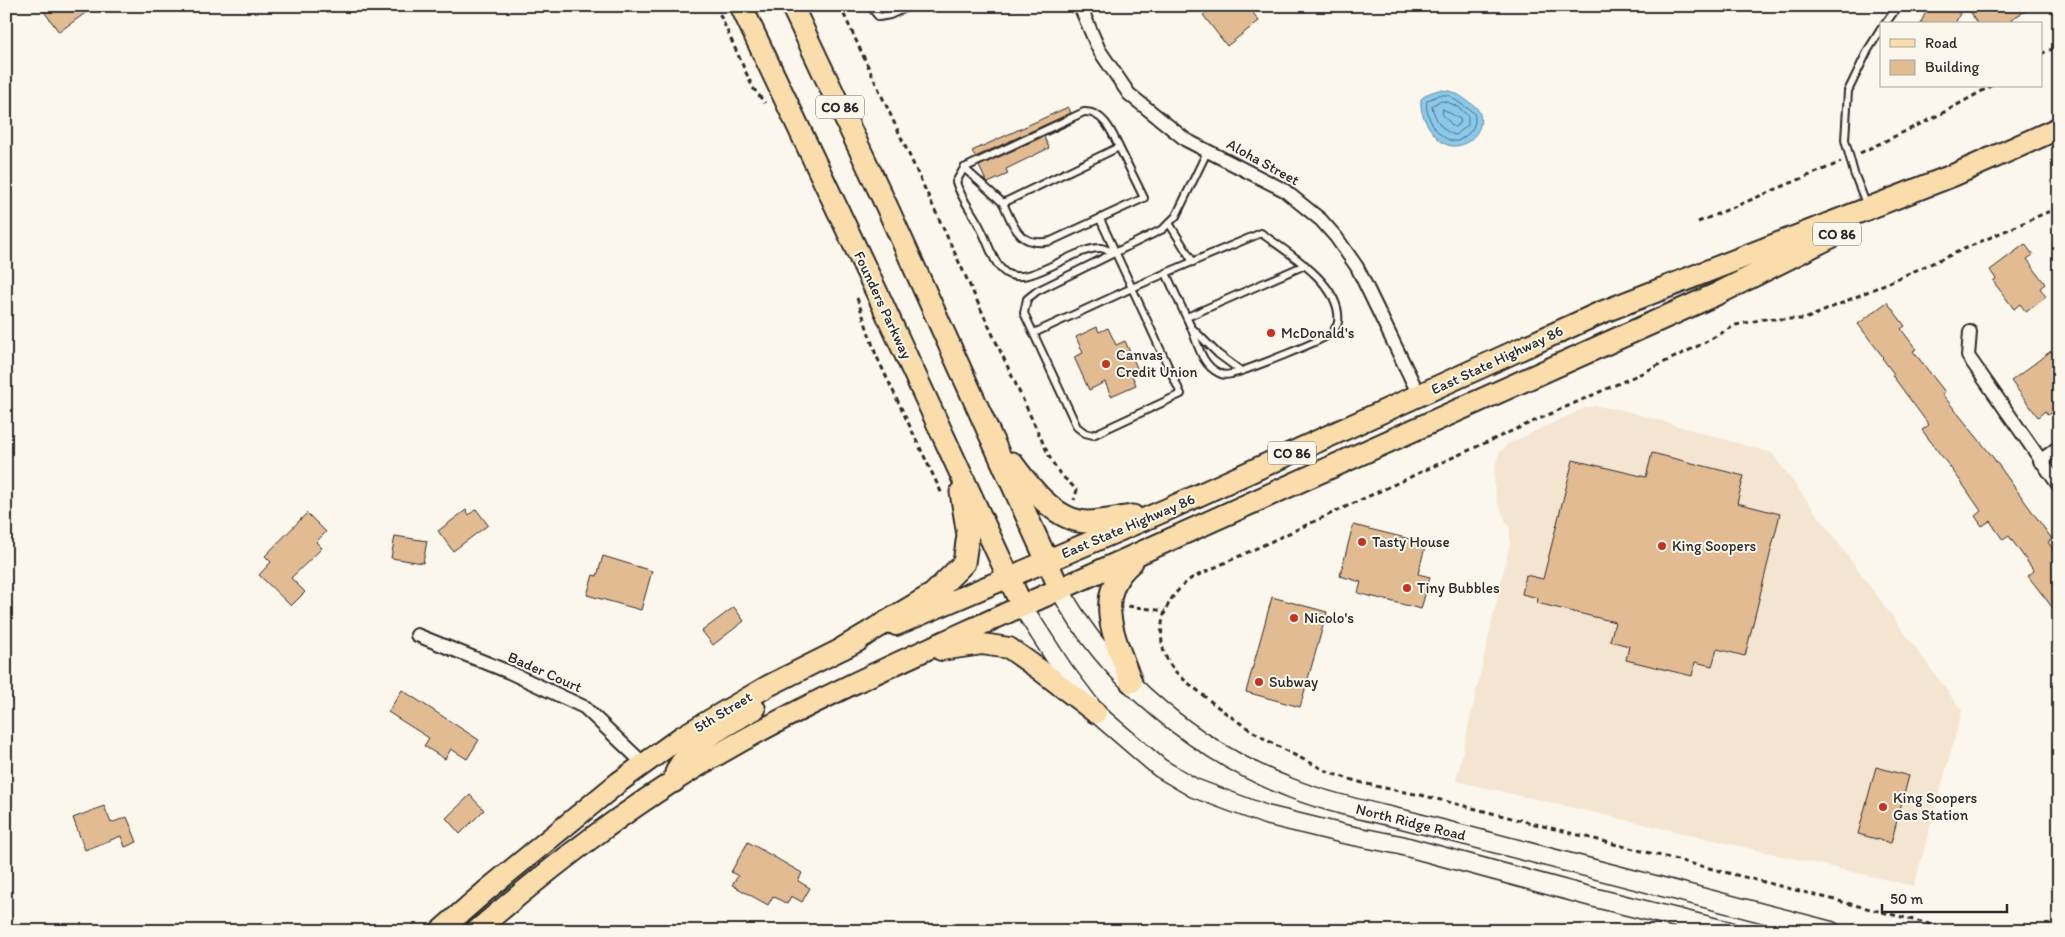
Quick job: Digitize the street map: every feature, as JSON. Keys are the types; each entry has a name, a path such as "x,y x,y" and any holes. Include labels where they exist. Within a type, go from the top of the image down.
{"highway":[{"name":"Founders Parkway","path":"740,6 1022,606"},
{"name":"CO 86","path":"792,6 887,207 978,408 1026,482 1056,510 1085,522 1166,510"},
{"name":"East State Highway 86","path":"1060,590 1719,294 1954,175 2059,128"},
{"name":"East State Highway 86","path":"1047,561 1166,510 1600,313 1954,175"},
{"path":"978,408 1047,561"},
{"path":"843,648 933,594 964,563 968,535 956,463"},
{"path":"1131,682 1108,608 1110,590 1121,572 1131,562 1171,539"},
{"name":"CO 86","path":"1022,606 1060,590"}],"main road":[{"name":"5th Street","path":"440,931 494,884 644,764 681,737 768,686 843,648 1047,561"},
{"path":"1047,561 1060,590"},
{"name":"North Ridge Road","path":"1060,590 1070,609 1093,640 1155,705 1193,735 1242,765 1292,788 1346,806 1831,931"},
{"path":"479,928 521,893 587,843 674,782 715,756 775,723 919,652 1022,606"},
{"name":"North Ridge Road","path":"1022,606 1062,668 1096,713 1160,768 1194,788 1248,809 1344,834 1400,845 1592,897 1729,931"},
{"path":"674,782 676,768 682,759 697,746 880,631"},
{"path":"919,652 982,644 1009,648 1096,713"},
{"path":"479,928 519,881 638,784 646,771 644,764"}],"street":[{"name":"Aloha Street","path":"1080,6 1099,50 1129,94 1186,140 1284,190 1321,220 1336,237 1356,267 1419,395"},
{"path":"1970,332 1968,356 2059,486"},
{"path":"2040,461 2059,447"},
{"name":"Bader Court","path":"417,635 509,672 584,707 644,764"}],"lane":[{"path":"870,6 879,17 890,15 910,6"},
{"path":"1886,22 1898,6"},
{"path":"1868,208 1854,173 1845,140 1848,91 1868,50 1880,32"},
{"path":"964,168 1002,203 1016,232 1023,238 1040,243 1051,241 1144,198 1112,133 1099,115 1092,112 1084,112 964,168 958,175 956,182 958,190 972,212 996,261 1006,273 1017,276 1034,273 1084,251 1100,248 1116,252"},
{"path":"1002,203 1119,147"},
{"path":"1100,219 1116,252 1181,394 1093,434 1085,433 1078,427 1024,313 1027,299 1037,291 1116,252 1163,229 1176,216 1208,150"},
{"path":"1169,223 1193,262"},
{"path":"1034,333 1166,273 1261,233 1320,278 1336,304 1338,323 1332,332 1317,341 1241,371 1228,375 1220,373 1210,365 1197,346 1187,317 1166,273"},
{"path":"1187,317 1305,265"},
{"path":"1192,329 1208,342 1218,354 1241,371"}],"path":[{"path":"716,6 753,88 765,104"},
{"path":"840,6 1051,460 1060,474 1077,490 1068,516"},
{"path":"2042,54 2059,46"},
{"path":"1698,222 1850,158 1939,115 1987,88"},
{"path":"1957,931 1421,795 1369,786 1337,776 1262,738 1223,712 1180,675 1168,662 1164,652 1161,641 1163,618 1178,591 1184,583 1192,578 1446,460 1642,373 1736,325 1764,319 1804,319 2059,206"},
{"path":"855,291 876,355 945,502"}],"shaded area":[{"path":"1597,406 1623,410 1772,453 1962,711 1914,886 1456,781 1510,543 1510,530 1497,501 1494,485 1495,464 1500,452 1508,444 1585,408"}],"water":[{"path":"1438,90 1456,94 1478,110 1481,118 1480,127 1469,141 1461,145 1452,146 1442,142 1428,126 1422,113 1421,99 1427,94"}],"building":[{"path":"40,6 95,6 59,32"},
{"path":"1214,6 1248,6 1259,21 1227,46 1203,15"},
{"path":"1929,6 1945,6 1960,13 1956,22 1921,22"},
{"path":"1968,6 2035,6 2011,19 2012,22 1976,22"},
{"path":"1068,107 1071,113 975,157 972,151"},
{"path":"1075,122 1044,137 1049,148 1006,169 1008,174 988,183 986,181 979,166"},
{"path":"2025,244 2033,255 2027,259 2045,284 2040,288 2046,297 2026,312 2020,304 2014,309 1993,281 1996,279 1990,270"},
{"path":"1887,302 1905,326 1901,329 1916,349 1913,351 1945,392 1942,394 1992,456 2052,539 2048,542 2059,558 2059,616 2028,576 2034,571 2009,536 2003,540 1990,521 1982,526 1975,516 1981,511 1922,430 1929,425 1892,375 1894,374 1883,357 1858,324"},
{"name":"Canvas Credit Union","path":"1097,327 1099,332 1108,328 1116,345 1125,341 1138,370 1131,373 1136,385 1111,396 1105,382 1089,390 1074,357 1083,353 1076,337"},
{"path":"2051,351 2059,361 2059,407 2048,415 2045,411 2038,417 2011,381"},
{"name":"King Soopers","path":"1652,453 1744,476 1737,503 1780,514 1745,656 1717,649 1712,666 1695,662 1692,676 1626,660 1629,646 1610,641 1615,622 1537,603 1538,598 1522,594 1526,575 1543,579 1573,460 1646,477"},
{"path":"476,509 488,525 453,551 438,531 466,510 469,515"},
{"path":"307,513 326,532 316,542 322,548 291,578 305,592 291,606 259,575 271,562 265,556"},
{"path":"1353,525 1426,543 1418,574 1430,577 1421,609 1358,593 1361,582 1340,576"},
{"path":"395,536 427,541 423,563 391,558"},
{"path":"603,556 652,571 641,610 587,595 593,575 597,576"},
{"path":"1272,597 1327,612 1300,707 1246,692"},
{"path":"734,607 744,621 713,645 702,631"},
{"path":"402,690 479,740 467,759 451,749 445,759 424,746 429,738 388,712"},
{"path":"1876,767 1909,776 1891,843 1858,834"},
{"path":"470,795 484,810 460,834 446,818"},
{"path":"104,806 111,823 127,817 137,842 125,847 121,836 85,850 73,818"},
{"path":"748,842 802,873 798,881 810,888 802,902 791,896 787,904 773,896 768,905 732,885 738,876 731,872"}],"place":[{"name":"McDonald's","path":"1271,333"},
{"name":"Canvas Credit Union","path":"1106,364"},
{"name":"Tasty House","path":"1362,542"},
{"name":"King Soopers","path":"1662,546"},
{"name":"Tiny Bubbles","path":"1407,588"},
{"name":"Nicolo's","path":"1294,618"},
{"name":"Subway","path":"1259,682"},
{"name":"King Soopers Gas Station","path":"1883,807"}]}
